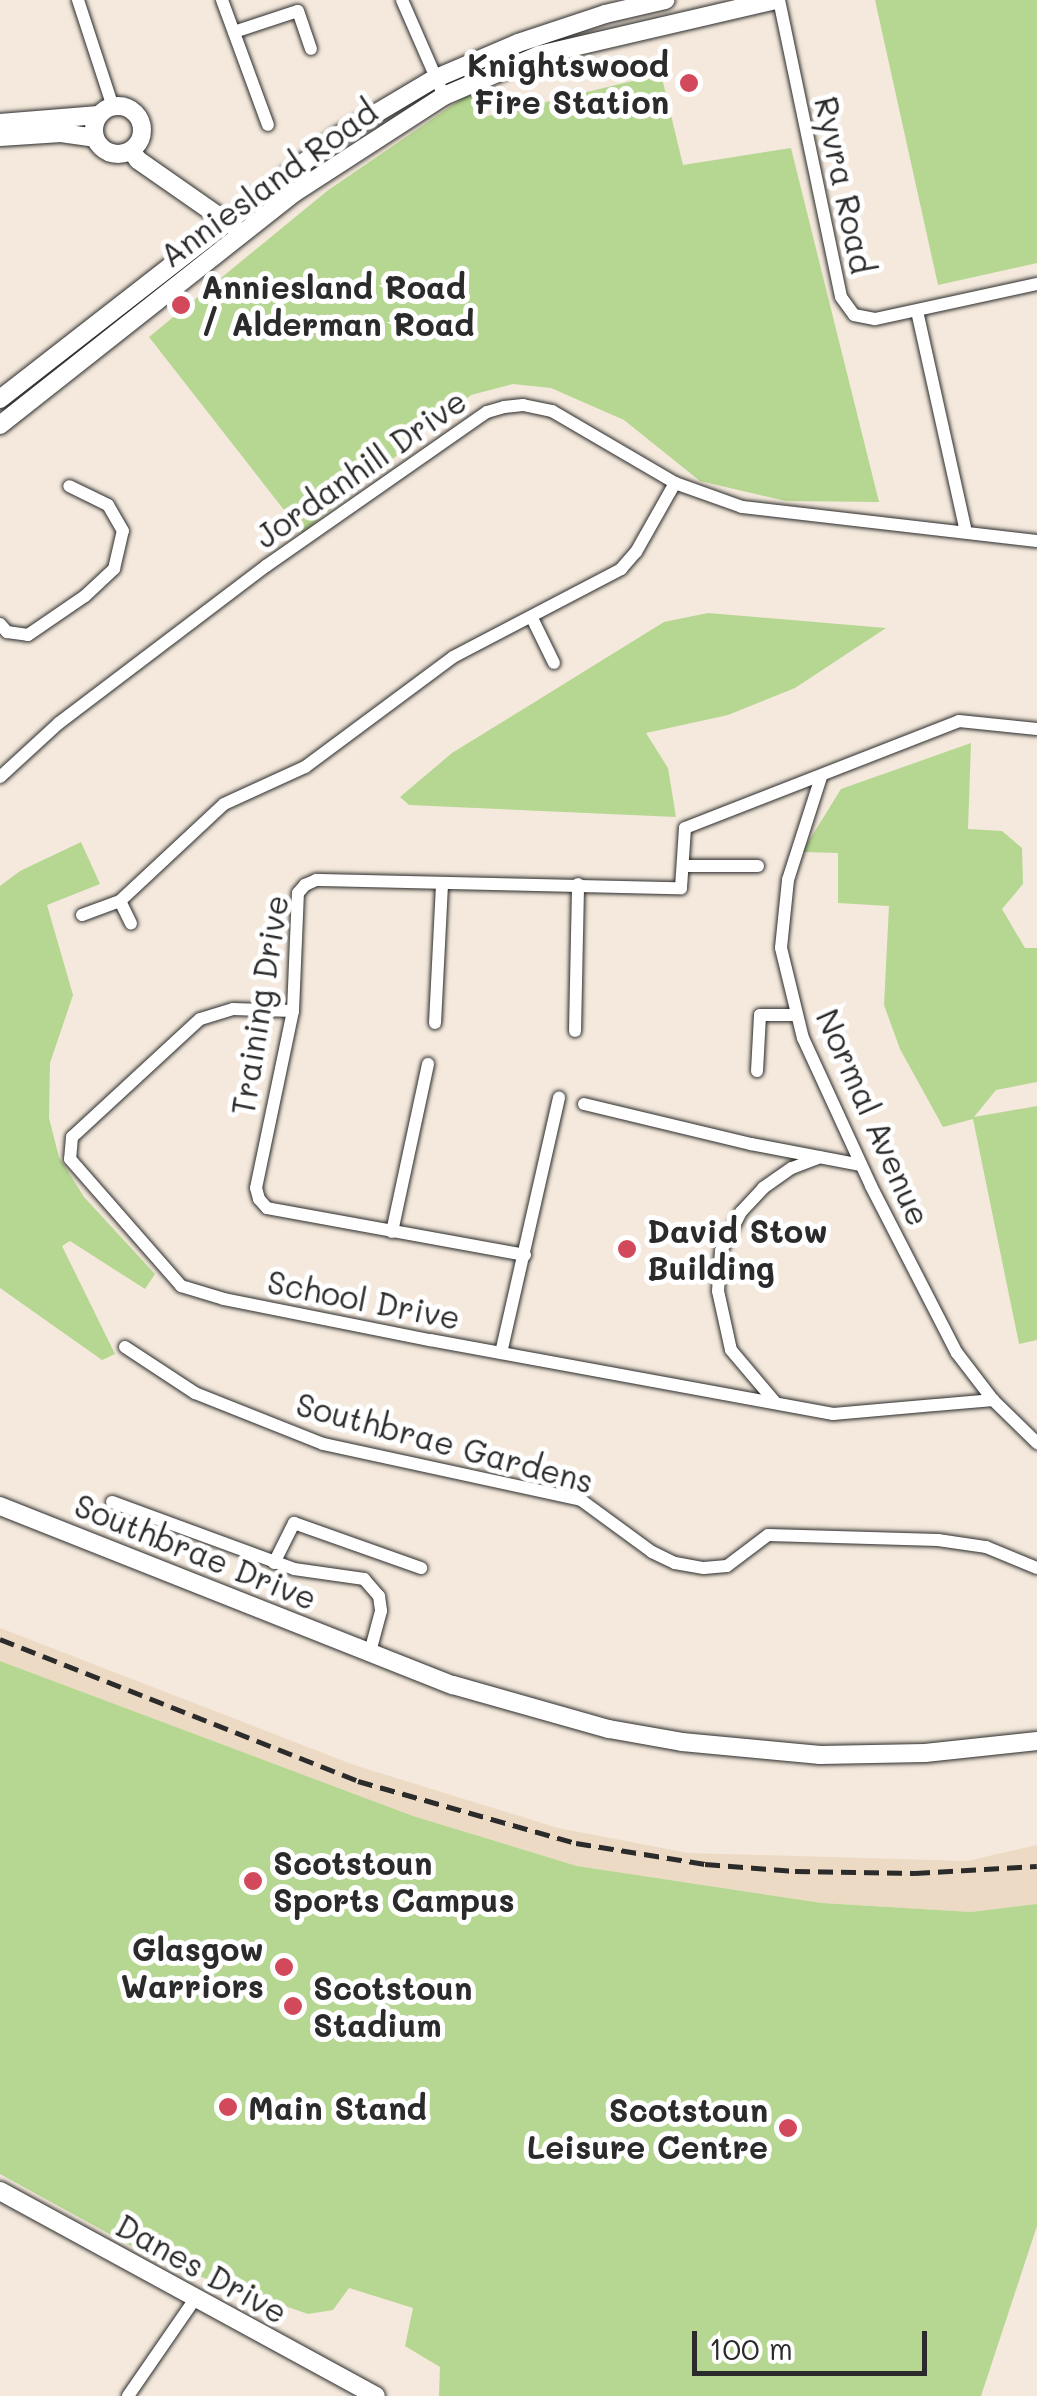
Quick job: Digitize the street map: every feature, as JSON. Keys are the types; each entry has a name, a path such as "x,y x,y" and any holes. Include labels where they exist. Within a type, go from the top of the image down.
{"street":[{"path":"78,0 106,111 95,138"},
{"path":"222,0 268,125"},
{"path":"402,0 439,87"},
{"name":"Anniesland Road","path":"0,399 338,136 518,43 604,14 665,0"},
{"name":"Anniesland Road","path":"0,425 439,87 539,55 778,0"},
{"name":"Ryvra Road","path":"778,0 841,297 854,315 875,320 1037,284"},
{"path":"234,32 298,11 311,49"},
{"path":"0,123 129,109 140,121 141,137 131,150 110,153 95,138 61,133 0,137"},
{"path":"131,150 138,160 228,220 242,237"},
{"path":"917,311 966,532"},
{"name":"Jordanhill Drive","path":"0,777 59,723 250,578 487,412 523,405 552,411 675,483 742,507 1037,541"},
{"path":"82,915 120,901 224,804 305,766 453,656 621,568 636,552 675,483"},
{"path":"0,624 7,632 28,635 85,596 114,569 123,531 108,506 69,486"},
{"path":"532,618 554,663"},
{"path":"758,866 683,866 685,828 958,722 1037,729"},
{"name":"Normal Avenue","path":"820,777 788,880 781,948 803,1038 861,1164 957,1353 992,1400 1037,1443"},
{"name":"Training Drive","path":"525,1255 266,1208 258,1198 256,1188 293,1011 298,894 304,884 316,880 681,888 683,866"},
{"path":"435,1023 442,884"},
{"path":"575,1030 578,884"},
{"path":"120,901 131,924"},
{"name":"School Drive","path":"293,1011 233,1009 200,1019 77,1128 70,1159 182,1286 235,1302 833,1414 992,1400"},
{"path":"757,1071 760,1015 797,1015"},
{"path":"392,1232 428,1064"},
{"path":"501,1353 559,1097"},
{"path":"584,1104 861,1164"},
{"path":"776,1404 732,1350 718,1291 721,1251 741,1212 762,1188 792,1168 820,1157"},
{"name":"Southbrae Gardens","path":"125,1348 195,1393 324,1444 581,1500 652,1552 675,1563 704,1568 728,1566 768,1536 938,1540 986,1547 1037,1568"},
{"name":"Southbrae Drive","path":"112,1502 274,1563 364,1579 373,1586 381,1611 370,1652"},
{"name":"Southbrae Drive","path":"0,1506 370,1652 528,1709 682,1742 778,1752 864,1755 1037,1740"},
{"name":"Southbrae Drive","path":"274,1563 294,1523 421,1568"},
{"name":"Danes Drive","path":"0,2190 194,2300 376,2396"},
{"path":"128,2396 194,2300"}],"shaded area":[{"path":"0,1628 354,1765 558,1828 688,1853 967,1861 1037,1845 1037,1904 971,1912 822,1903 577,1866 413,1816 0,1661"}],"green space":[{"path":"875,0 1037,0 1037,263 938,285"},
{"path":"661,74 683,165 791,148 879,502 786,501 700,481 624,420 551,388 513,384 471,395 302,533 149,337 327,191 476,89 484,117"},
{"path":"708,613 886,628 795,688 728,715 646,733 668,768 676,817 409,805 400,797 452,753 664,622"},
{"path":"971,743 968,829 1002,831 1022,848 1023,884 1002,909 1025,948 1037,948 1037,1082 996,1090 974,1117 1037,1106 1037,1340 1019,1344 973,1119 943,1127 900,1049 884,1005 889,906 838,903 838,853 802,852 841,789"},
{"path":"81,842 100,884 47,905 73,995 50,1063 49,1118 59,1157 84,1197 155,1274 145,1289 70,1241 62,1246 115,1354 102,1360 0,1288 0,886 20,871"},
{"name":"Scotstoun Sports Campus","path":"0,1661 413,1816 577,1866 822,1903 971,1912 1037,1904 1037,2226 981,2396 439,2396 440,2367 405,2346 413,2308 349,2288 333,2310 308,2314 164,2264 0,2174"}],"railway":[{"path":"0,1639 358,1781 576,1843 705,1864 795,1871 915,1873 1037,1866"}],"place":[{"name":"Knightswood Fire Station","path":"689,83"},
{"name":"Anniesland Road / Alderman Road","path":"181,305"},
{"name":"David Stow Building","path":"627,1249"},
{"name":"Scotstoun Sports Campus","path":"253,1881"},
{"name":"Glasgow Warriors","path":"284,1967"},
{"name":"Scotstoun Stadium","path":"293,2006"},
{"name":"Main Stand","path":"228,2107"},
{"name":"Scotstoun Leisure Centre","path":"788,2128"}]}
